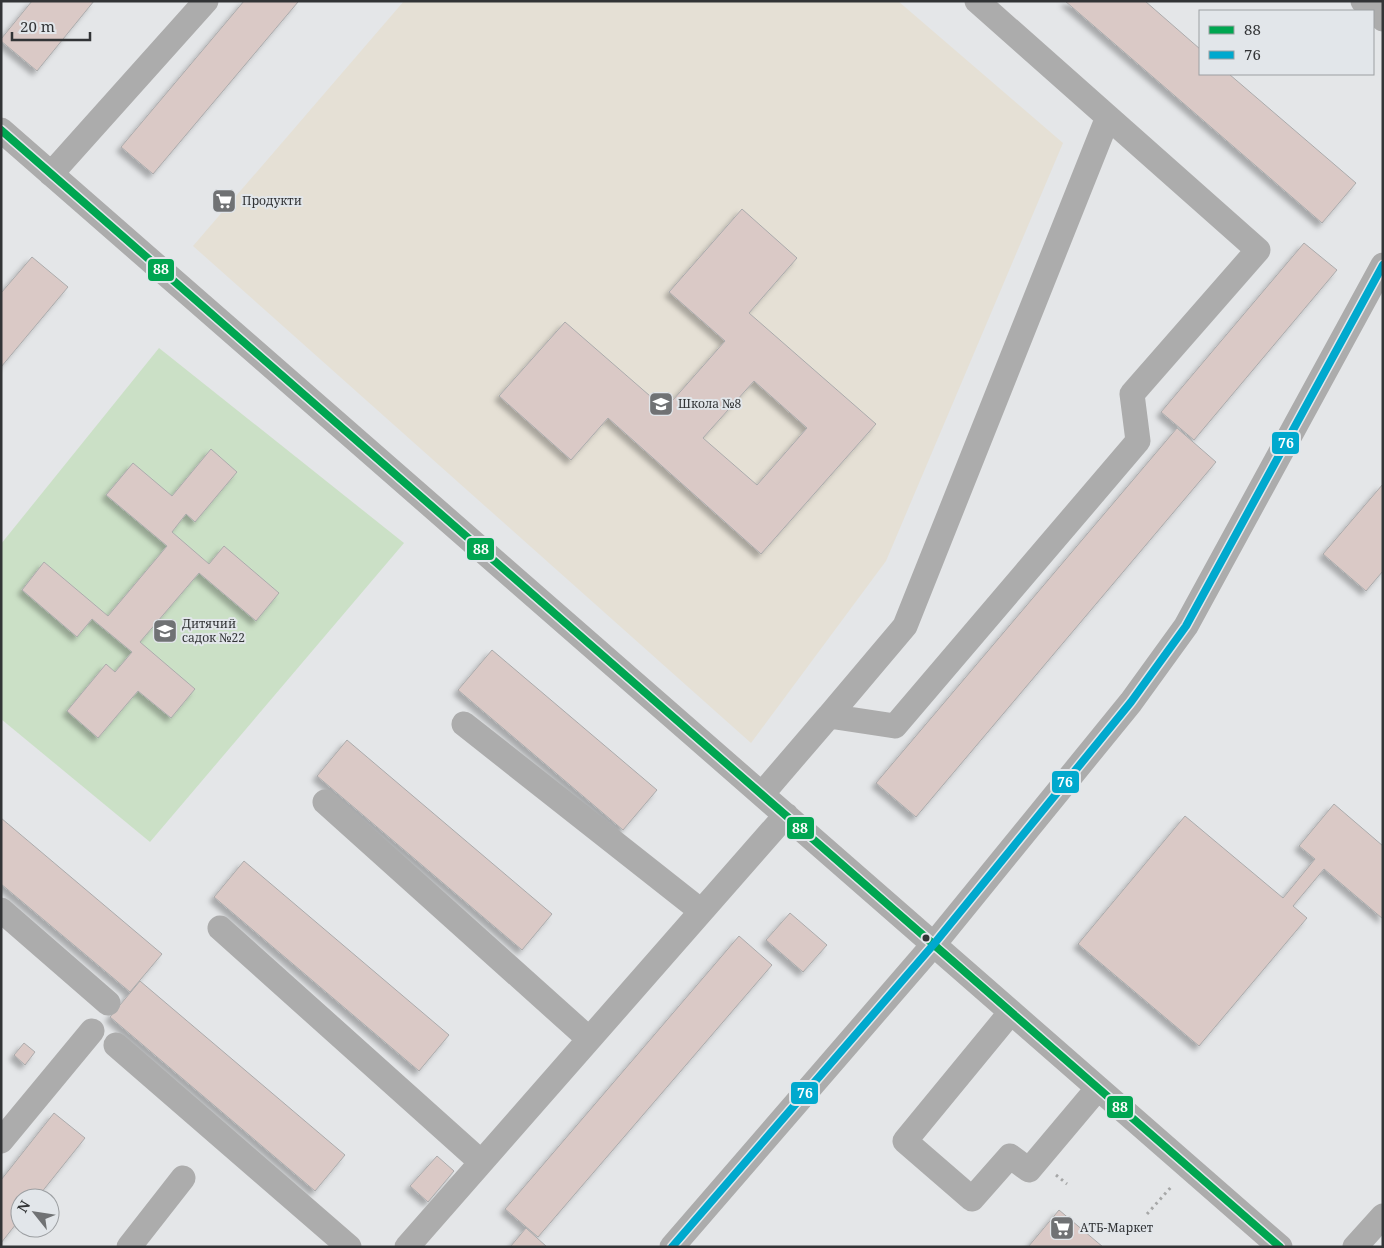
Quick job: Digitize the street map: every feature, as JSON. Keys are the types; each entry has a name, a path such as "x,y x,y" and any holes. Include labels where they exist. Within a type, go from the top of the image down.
{"street":[{"path":"51,174 206,1"},
{"path":"829,716 895,726 1138,441 1132,394 1258,250 977,1"},
{"path":"1363,1 1373,10"},
{"path":"762,794 905,626 1108,117"},
{"path":"1,130 1280,1247"},
{"path":"672,1247 934,944 1131,702 1186,626 1383,265"},
{"path":"464,724 701,911"},
{"path":"324,802 589,1039"},
{"path":"407,1247 786,815"},
{"path":"1,910 108,1003"},
{"path":"220,928 481,1162"},
{"path":"1011,1012 905,1141 972,1199 1010,1156 1029,1170 1098,1088"},
{"path":"1,1141 92,1031"},
{"path":"116,1045 349,1247"},
{"path":"129,1247 183,1178"},
{"path":"1355,1247 1383,1216"}],"path":[{"path":"1147,1214 1189,1167"}],"shaded area":[{"name":"Школа №8","path":"404,1 898,1 1063,143 886,561 751,743 193,246"}],"green space":[{"name":"Дитячий садок №22","path":"159,348 404,543 150,842 1,719 1,544"}],"building":[{"path":"32,1 94,1 37,71 1,41"},
{"path":"244,1 298,2 153,174 121,147"},
{"path":"1065,1 1145,1 1199,48 1199,75 1230,75 1356,183 1322,223"},
{"path":"742,209 797,258 749,313 876,424 761,554 608,418 571,460 499,396 565,322 665,409 725,341 669,292","holes":["754,381 807,428 757,485 703,438"]},
{"path":"1304,243 1337,270 1194,440 1161,412"},
{"path":"32,257 68,287 1,367 1,293"},
{"path":"1177,428 1216,462 916,817 876,783"},
{"path":"211,449 237,472 195,522 186,514 172,532 209,564 224,546 279,593 256,621 199,573 140,642 195,689 171,718 138,691 98,738 67,711 106,664 115,672 132,652 92,619 77,637 22,590 44,562 108,616 167,546 106,495 133,463 172,496"},
{"path":"1383,484 1383,571 1366,591 1323,554"},
{"path":"492,650 657,790 623,830 458,690"},
{"path":"347,740 552,914 522,950 317,776"},
{"path":"1334,804 1383,846 1383,919 1324,869 1293,906 1307,918 1199,1046 1078,944 1185,816 1283,898 1315,859 1299,846"},
{"path":"1,818 162,954 130,992 1,884"},
{"path":"244,861 449,1035 419,1071 214,897"},
{"path":"790,913 827,945 803,972 766,940"},
{"path":"739,936 772,965 538,1237 505,1209"},
{"path":"140,981 345,1155 315,1191 110,1017"},
{"path":"24,1043 35,1052 25,1065 14,1055"},
{"path":"54,1113 85,1138 45,1188 10,1188 10,1232 1,1243 1,1180"},
{"path":"437,1156 454,1171 428,1202 410,1186"},
{"name":"АТБ-Маркет","path":"1059,1210 1103,1247 1028,1247"},
{"path":"526,1228 547,1247 510,1247"}],"transit line":[{"name":"88","path":"1,130 1280,1247"},
{"name":"76","path":"672,1247 934,944 1131,702 1186,626 1383,265"}],"place":[{"name":"Продукти","path":"224,201"},
{"name":"Школа №8","path":"661,404"},
{"name":"Дитячий садок №22","path":"165,631"},
{"name":"АТБ-Маркет","path":"1062,1228"}]}
